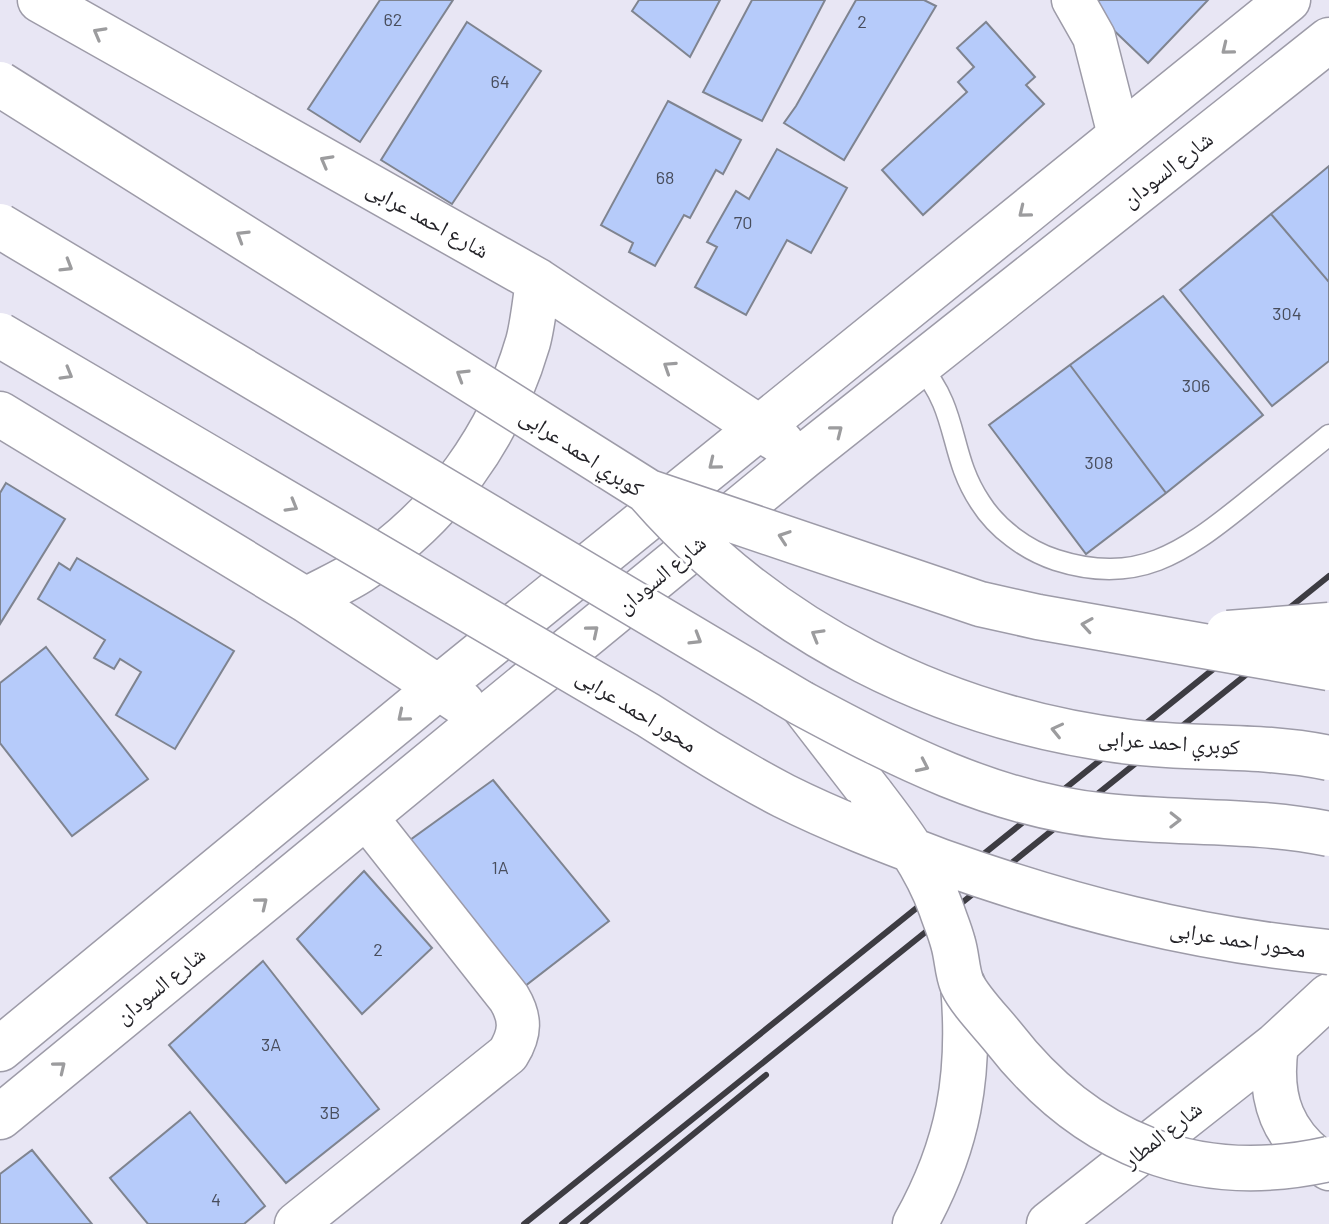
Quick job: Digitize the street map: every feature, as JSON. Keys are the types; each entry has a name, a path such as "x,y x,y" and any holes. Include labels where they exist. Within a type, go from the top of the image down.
{"main road":[{"name":"شارع احمد عرابى","path":"40,0 538,281 803,457"},
{"path":"4,1040 1288,0"},
{"name":"شارع السودان","path":"0,1117 803,457 1329,40"},
{"name":"كوبري احمد عرابى","path":"0,84 647,491 717,563 805,628 895,677 962,704 1075,734 1133,742 1255,748 1329,758"},
{"path":"0,226 801,703 942,775 995,794 1105,816 1242,822 1329,834"},
{"path":"306,600 358,573 406,538 448,496 483,448 510,395 528,339 538,281"},
{"name":"محور احمد عرابى","path":"0,335 634,707 715,758 799,803 930,857 1012,887 1095,912 1180,932 1265,946 1329,952"},
{"path":"0,414 306,600 486,720"},
{"path":"647,491 980,604 1329,668"},
{"path":"1155,637 1329,625"},
{"path":"801,703 898,829 921,865 939,903 963,985 966,1055 959,1112 949,1153 915,1224"},
{"path":"963,985 1019,1058 1046,1087 1076,1112 1109,1133 1157,1154 1221,1168 1300,1166 1329,1159"},
{"name":"شارع المطار","path":"1049,1224 1276,1045 1329,996"},
{"path":"1276,1045 1272,1070 1274,1095 1282,1119 1296,1141 1329,1168"}],"street":[{"path":"1073,0 1094,37 1119,135"},
{"path":"296,1224 508,1054 516,1041 519,1026 517,1011 509,998 366,817"}],"lane":[{"path":"919,365 941,393 953,426 957,453 967,480 981,504 999,525 1021,543 1071,565 1099,569 1128,568 1180,552 1329,435"}],"building":[{"path":"380,0 453,0 360,142 308,109"},
{"path":"639,0 720,0 690,57 632,11"},
{"path":"752,0 825,0 762,121 703,92"},
{"path":"856,0 924,0 936,6 844,160 784,123"},
{"path":"1082,0 1208,0 1148,63"},
{"path":"467,22 541,71 452,204 381,160"},
{"path":"986,22 1035,77 1026,85 1044,104 923,215 882,170 967,92 958,82 974,67 957,48"},
{"path":"668,101 741,140 723,174 716,170 690,218 684,215 655,266 629,252 633,243 601,225"},
{"path":"777,149 847,188 811,253 787,240 746,315 695,287 717,247 707,242 736,191 749,199"},
{"path":"1329,166 1329,282 1271,214"},
{"path":"1271,214 1329,282 1329,361 1272,406 1180,290"},
{"path":"1163,296 1263,415 1166,493 1070,365"},
{"path":"1070,365 1166,493 1086,554 989,425"},
{"path":"6,483 65,519 0,624 0,493"},
{"path":"77,558 234,651 175,749 116,715 141,672 120,659 114,669 94,658 105,640 38,599 59,563 70,570"},
{"path":"46,647 148,779 72,836 0,743 0,683"},
{"path":"493,780 609,921 516,993 399,848"},
{"path":"364,871 432,948 362,1014 297,939"},
{"path":"263,961 379,1109 286,1183 169,1045"},
{"path":"190,1112 265,1206 244,1224 148,1224 110,1178"},
{"path":"32,1150 92,1224 0,1224 0,1174"}],"railway":[{"path":"524,1224 1329,576"},
{"path":"562,1224 1329,608"},
{"path":"583,1224 766,1075"}]}
